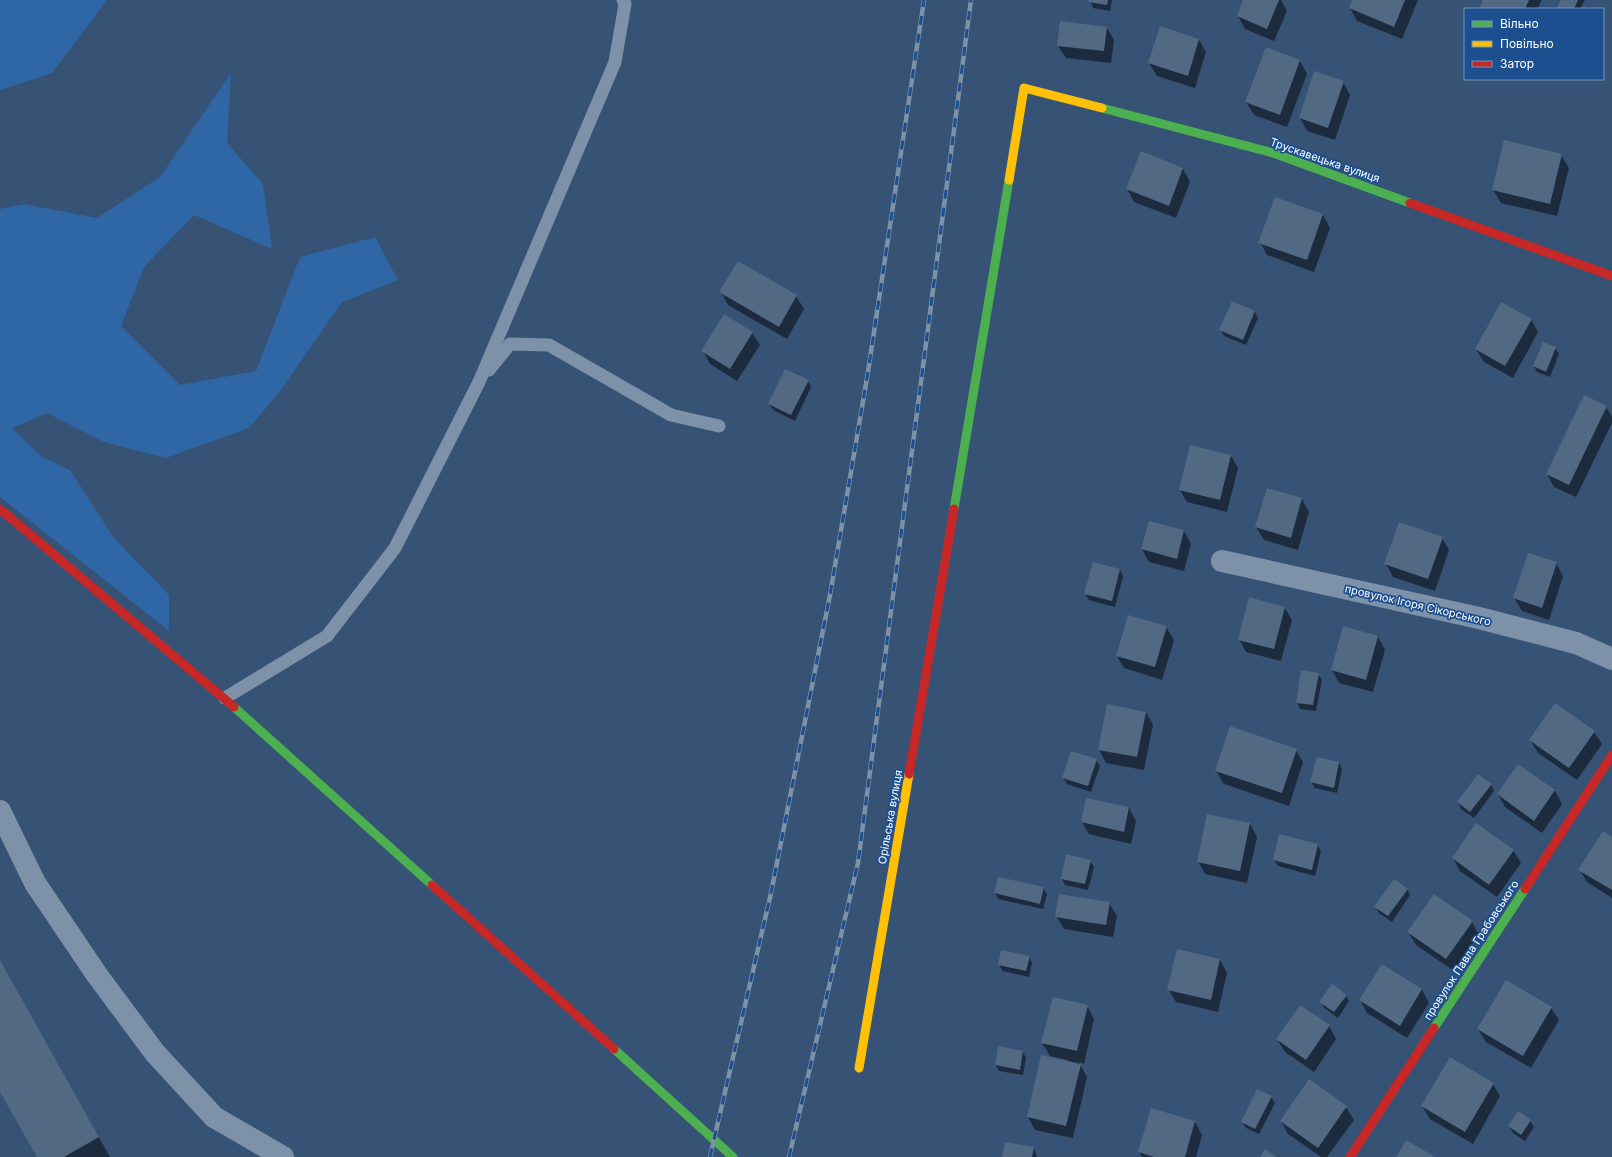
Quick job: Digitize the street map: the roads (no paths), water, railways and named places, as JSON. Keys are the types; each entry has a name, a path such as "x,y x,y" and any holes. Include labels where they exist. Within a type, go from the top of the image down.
{"street":[{"name":"Трускавецька вулиця","path":"1024,88 1273,154 1612,276"},
{"name":"Орільська вулиця","path":"859,1068 1024,88"},
{"path":"0,509 225,698 733,1157"},
{"name":"провулок Ігоря Сікорського","path":"1222,560 1576,643 1612,659"},
{"name":"провулок Павла Грабовського","path":"1350,1157 1612,755"},
{"path":"0,811 35,883 97,975 155,1053 214,1117 283,1157"}],"lane":[{"path":"225,698 327,636 395,548 479,382 615,62 625,4 623,0"},
{"path":"479,382 510,344 548,345 671,414 719,426"}],"railway":[{"path":"710,1157 771,893 830,595 868,372 924,0"},
{"path":"789,1157 858,863 971,0"}]}
